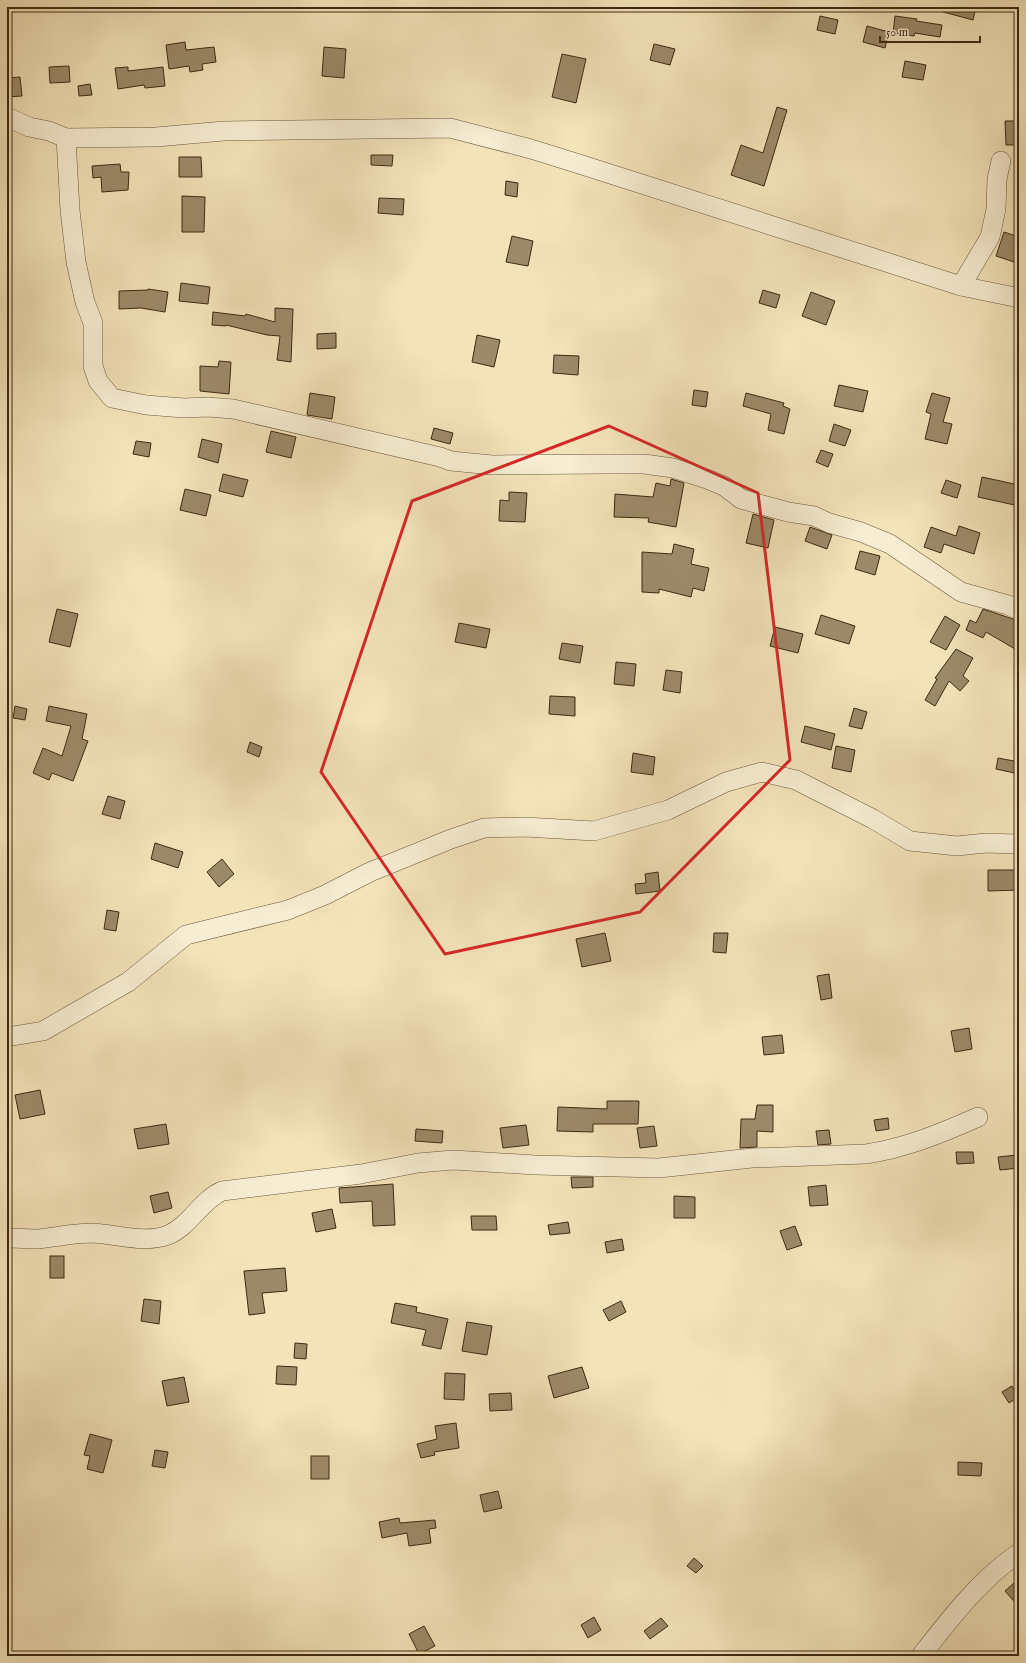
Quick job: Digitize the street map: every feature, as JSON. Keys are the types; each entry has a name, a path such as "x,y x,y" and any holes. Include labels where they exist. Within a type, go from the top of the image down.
{"street":[{"path":"7,117 29,127 49,131 66,138 156,137 224,131 450,128 531,149 961,286 1019,298"},
{"path":"66,138 70,210 76,262 85,302 93,324 93,366 98,381 112,398 146,405 184,408 208,407 233,409 440,457 451,461 492,465 644,464 674,468 724,486 742,499 788,512 814,516 829,523 861,532 890,544 960,592 1008,605 1019,610"},
{"path":"961,286 990,237 996,209 997,179 1001,161"},
{"path":"7,1037 44,1031 128,982 186,935 288,910 324,895 370,872 451,839 484,828 525,827 594,831 668,810 726,782 762,772 796,780 873,819 910,841 957,846 986,843 1015,844 1019,842"},
{"path":"7,1238 36,1239 92,1233 154,1239 169,1235 194,1216 214,1195 222,1191 361,1174 418,1163 453,1160 659,1168 752,1158 866,1154 880,1152 937,1135 978,1117"},
{"path":"921,1656 954,1614 1004,1563 1019,1553"}],"highlighted area":[{"path":"609,426 758,493 790,760 640,912 445,954 321,772 412,501"}],"building":[{"path":"936,7 976,7 973,20 936,10"},
{"path":"820,16 838,20 835,34 817,30"},
{"path":"895,16 942,25 940,37 915,33 914,36 893,33"},
{"path":"867,26 889,32 885,48 863,42"},
{"path":"185,42 186,50 214,47 216,62 202,64 203,70 190,72 189,66 169,69 166,45"},
{"path":"654,44 675,49 670,65 650,60"},
{"path":"324,47 346,49 344,78 322,76"},
{"path":"562,54 586,59 576,103 552,97"},
{"path":"905,61 926,65 923,80 902,77"},
{"path":"69,66 70,82 50,83 49,67"},
{"path":"128,67 128,71 163,67 165,86 145,88 144,85 118,89 115,68"},
{"path":"20,77 22,96 7,97 7,78"},
{"path":"90,84 92,95 79,96 78,86"},
{"path":"777,107 787,110 764,186 731,175 741,145 763,153"},
{"path":"1005,121 1019,121 1019,145 1006,145"},
{"path":"371,155 393,155 392,166 371,165"},
{"path":"179,157 201,157 202,177 179,177"},
{"path":"120,164 121,172 129,172 128,190 102,192 101,177 93,178 92,166"},
{"path":"506,181 518,183 517,197 505,195"},
{"path":"182,196 205,197 204,232 182,232"},
{"path":"379,198 404,199 403,215 378,213"},
{"path":"1004,232 1019,237 1019,256 1017,263 996,256"},
{"path":"512,236 533,241 528,266 506,262"},
{"path":"181,283 210,287 208,304 179,301"},
{"path":"148,289 168,292 165,312 141,308 119,309 119,291"},
{"path":"763,290 780,295 776,308 759,303"},
{"path":"811,292 835,301 826,325 802,316"},
{"path":"275,308 293,309 291,362 277,360 280,336 267,335 226,325 212,325 213,312 245,316 246,314 275,322"},
{"path":"336,333 336,348 317,349 317,334"},
{"path":"477,335 500,340 494,367 472,362"},
{"path":"554,355 579,356 578,375 553,373"},
{"path":"219,361 231,362 229,394 200,391 200,366 218,367"},
{"path":"839,385 868,391 863,412 834,406"},
{"path":"694,390 708,392 706,407 692,405"},
{"path":"310,393 335,397 332,419 307,415"},
{"path":"746,393 784,403 783,406 790,409 784,434 768,430 771,414 743,406"},
{"path":"932,393 950,398 943,422 952,424 947,444 925,439 931,414 926,412"},
{"path":"834,424 851,430 845,446 829,441"},
{"path":"434,428 453,433 450,444 431,439"},
{"path":"271,431 296,437 291,458 266,452"},
{"path":"202,439 222,444 218,463 198,457"},
{"path":"136,441 151,443 149,457 133,454"},
{"path":"821,450 833,454 828,467 816,462"},
{"path":"223,474 248,480 243,497 219,491"},
{"path":"982,477 1019,485 1019,506 978,497"},
{"path":"671,479 684,483 676,527 648,522 649,518 614,517 615,494 653,497 656,483 670,486"},
{"path":"946,480 961,485 957,498 941,493"},
{"path":"185,489 211,495 206,516 180,510"},
{"path":"509,492 527,493 525,522 499,521 500,500 509,501"},
{"path":"753,514 774,520 768,548 746,543"},
{"path":"959,526 980,533 974,554 944,544 941,553 924,547 931,527 956,536"},
{"path":"810,527 832,535 827,549 805,541"},
{"path":"674,544 694,549 691,564 709,568 704,591 693,588 691,597 659,589 659,593 642,592 642,552 672,554"},
{"path":"860,551 880,556 875,575 855,569"},
{"path":"57,609 78,614 70,647 49,642"},
{"path":"983,609 1019,621 1019,642 1015,649 986,632 983,638 966,630 970,620 976,623"},
{"path":"821,615 855,626 849,644 815,634"},
{"path":"945,616 960,625 946,650 930,642"},
{"path":"459,623 490,629 486,648 455,642"},
{"path":"775,627 803,634 798,653 770,646"},
{"path":"562,643 583,646 580,663 559,659"},
{"path":"956,649 973,658 963,676 969,681 960,691 949,681 935,706 925,700 937,679 935,678"},
{"path":"616,662 636,664 634,686 614,684"},
{"path":"666,670 682,672 680,693 663,690"},
{"path":"550,696 575,697 575,716 549,714"},
{"path":"15,706 27,709 25,720 13,718"},
{"path":"49,706 87,714 82,739 88,741 73,781 52,773 49,780 33,773 43,748 62,756 71,726 46,721"},
{"path":"854,708 867,712 862,729 849,726"},
{"path":"805,726 835,734 831,750 801,742"},
{"path":"250,742 262,747 259,757 247,752"},
{"path":"836,746 855,750 851,772 832,768"},
{"path":"633,753 655,757 653,775 631,772"},
{"path":"998,758 1019,762 1019,774 996,769"},
{"path":"108,796 125,801 120,819 102,814"},
{"path":"155,843 183,852 178,868 151,859"},
{"path":"222,859 234,874 219,887 207,872"},
{"path":"988,870 1019,870 1019,890 988,891"},
{"path":"658,872 660,891 636,894 635,884 646,883 645,874"},
{"path":"107,910 119,912 116,931 104,929"},
{"path":"605,933 611,961 582,967 576,939"},
{"path":"714,933 728,933 726,953 713,952"},
{"path":"829,974 832,998 821,1000 817,976"},
{"path":"969,1028 972,1049 955,1052 951,1031"},
{"path":"782,1035 784,1053 764,1055 762,1037"},
{"path":"40,1090 45,1114 20,1119 15,1095"},
{"path":"607,1101 639,1101 638,1124 593,1124 593,1132 557,1131 558,1107 607,1109"},
{"path":"757,1105 773,1105 773,1132 757,1131 757,1147 740,1148 741,1119 755,1119"},
{"path":"888,1118 889,1129 876,1131 874,1120"},
{"path":"166,1124 169,1144 138,1149 134,1129"},
{"path":"526,1125 529,1145 503,1148 500,1128"},
{"path":"654,1126 657,1146 640,1148 637,1128"},
{"path":"416,1129 443,1131 442,1143 415,1141"},
{"path":"829,1130 831,1144 818,1145 816,1131"},
{"path":"956,1152 973,1152 974,1163 957,1164"},
{"path":"1017,1155 1019,1168 1000,1170 998,1157"},
{"path":"571,1177 593,1177 593,1187 572,1188"},
{"path":"393,1184 395,1225 373,1226 372,1201 340,1203 339,1188"},
{"path":"826,1185 828,1205 810,1206 808,1187"},
{"path":"168,1192 172,1208 154,1213 150,1196"},
{"path":"674,1196 695,1197 695,1218 674,1218"},
{"path":"332,1209 336,1228 316,1232 312,1213"},
{"path":"471,1216 496,1216 497,1230 472,1230"},
{"path":"568,1222 570,1233 550,1235 548,1225"},
{"path":"795,1226 802,1245 787,1250 780,1231"},
{"path":"622,1239 624,1250 607,1253 605,1242"},
{"path":"50,1256 64,1256 64,1278 50,1278"},
{"path":"285,1268 287,1291 262,1293 265,1313 249,1315 244,1271"},
{"path":"144,1299 161,1301 159,1324 141,1321"},
{"path":"621,1301 626,1312 609,1321 603,1310"},
{"path":"395,1303 417,1307 416,1312 448,1319 441,1349 422,1345 426,1330 391,1323"},
{"path":"467,1322 492,1326 487,1355 462,1351"},
{"path":"295,1343 307,1344 306,1359 294,1358"},
{"path":"277,1366 297,1367 296,1385 276,1384"},
{"path":"582,1367 589,1388 554,1398 548,1376"},
{"path":"445,1373 465,1374 464,1400 444,1399"},
{"path":"184,1377 189,1402 167,1406 162,1381"},
{"path":"1012,1386 1018,1397 1009,1403 1002,1392"},
{"path":"511,1393 512,1410 490,1411 489,1394"},
{"path":"456,1423 459,1448 434,1452 435,1455 421,1458 417,1444 437,1439 435,1426"},
{"path":"90,1434 112,1440 103,1473 87,1469 90,1456 84,1455"},
{"path":"155,1450 168,1452 165,1468 152,1466"},
{"path":"311,1456 329,1456 329,1479 311,1479"},
{"path":"958,1462 982,1463 981,1476 958,1475"},
{"path":"498,1491 502,1508 484,1512 480,1495"},
{"path":"399,1518 400,1523 435,1520 436,1528 429,1529 431,1543 409,1546 407,1533 382,1538 379,1522"},
{"path":"694,1558 703,1566 696,1573 687,1566"},
{"path":"1014,1583 1019,1588 1019,1607 1005,1591"},
{"path":"594,1617 601,1630 588,1638 581,1625"},
{"path":"661,1618 668,1626 650,1639 644,1631"},
{"path":"424,1626 435,1646 419,1654 409,1634"}]}
